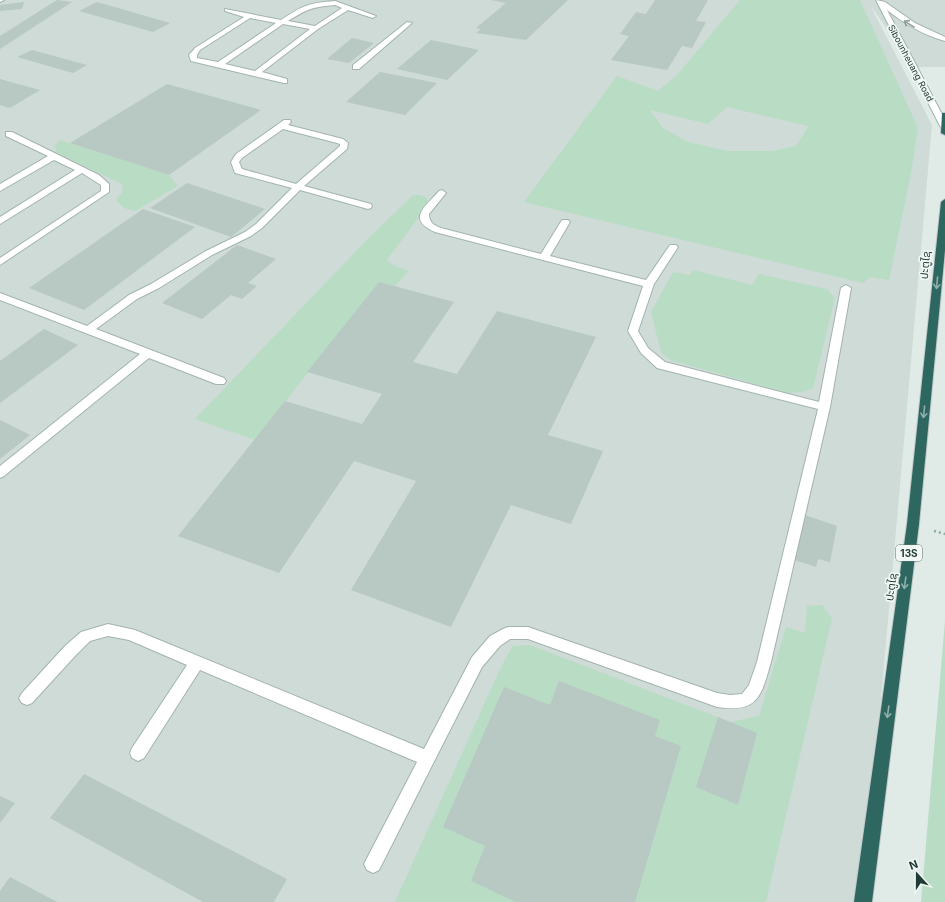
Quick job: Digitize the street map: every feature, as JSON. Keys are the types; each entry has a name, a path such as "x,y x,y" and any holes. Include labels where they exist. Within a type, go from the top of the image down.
{"highway":[{"path":"945,115 945,129"},
{"name":"ປະຕູໄຊ","path":"863,902 913,524 945,202"}],"street":[{"name":"Sibounheuang Road","path":"879,0 912,26 926,34 945,39"},
{"name":"Sibounheuang Road","path":"879,0 945,129"},
{"path":"220,64 304,8 313,5 335,3 373,16"},
{"path":"256,73 316,28 348,7"},
{"path":"227,10 249,16 316,28"},
{"path":"249,16 196,50 193,55 194,59 220,64 284,81"},
{"path":"356,67 409,23"},
{"path":"289,121 239,156 235,162 238,171 368,206"},
{"path":"88,330 133,297 155,286 209,253 248,234 259,226 297,188 342,150 344,143 340,141 281,126"},
{"path":"0,262 105,192 105,184 96,177 9,134"},
{"path":"0,188 53,157"},
{"path":"0,221 81,170"},
{"path":"442,193 424,214 424,220 429,226 438,230 649,284"},
{"path":"544,257 565,222"},
{"path":"673,247 649,284 633,332 646,354 661,365 824,407"},
{"path":"372,864 477,662 495,641 508,633 528,633 716,700 733,703 747,699 754,691 764,662 824,407 846,288"},
{"path":"0,296 220,381"},
{"path":"0,473 148,353"},
{"path":"27,698 70,651 86,636 108,630 130,634 427,758"},
{"path":"138,753 197,662"}],"shaded area":[{"path":"0,0 945,0 945,67 914,67 870,5 932,125 863,902 0,902"}],"green space":[{"path":"740,0 860,0 918,128 911,173 889,280 870,277 863,283 524,202 617,76 658,91 677,75","holes":["727,107 808,126 796,146 772,151 727,151 688,142 663,128 650,110 708,124"]},
{"path":"60,140 169,175 178,186 135,211 124,208 116,200 123,191 122,184 57,153 55,146"},
{"path":"413,195 421,195 427,198 427,206 387,260 395,266 409,271 395,286 379,282 255,440 195,419 363,244"},
{"path":"693,270 752,285 759,274 827,289 835,298 813,388 803,392 788,393 670,360 661,352 651,312 673,272 690,275"},
{"path":"822,605 832,618 766,902 395,902 501,667 513,646 530,645 730,722 759,716 786,627 805,633 807,606"},
{"path":"945,621 945,902 921,902"}],"building":[{"path":"57,0 72,2 0,49 0,36"},
{"path":"491,0 568,0 526,40 476,33 481,29 476,28 506,3"},
{"path":"655,0 708,0 696,21 706,22 692,48 682,46 667,70 611,60 629,36 620,34 636,12 646,14"},
{"path":"24,2 22,9 0,11 0,5"},
{"path":"97,2 170,23 153,32 79,11"},
{"path":"352,38 374,43 349,63 327,59"},
{"path":"431,40 479,50 447,80 397,69"},
{"path":"32,50 87,65 73,73 17,57"},
{"path":"380,72 437,83 405,115 346,102"},
{"path":"0,79 40,90 10,108 0,105"},
{"path":"167,84 261,110 169,175 70,143"},
{"path":"187,183 265,209 231,237 150,208"},
{"path":"143,209 195,227 84,310 29,288"},
{"path":"237,245 276,259 248,283 257,286 242,299 231,295 202,319 162,303"},
{"path":"379,282 454,302 413,362 457,374 497,311 596,337 548,435 603,451 571,524 511,505 451,627 351,590 416,481 354,461 279,573 178,536 285,401 362,424 382,394 307,372"},
{"path":"44,329 78,345 0,403 0,361"},
{"path":"0,420 30,435 0,459"},
{"path":"802,514 837,526 830,562 818,559 816,567 791,559"},
{"path":"559,681 660,720 655,736 681,746 635,902 516,902 471,881 485,846 443,827 504,687 550,705"},
{"path":"718,717 757,733 738,805 696,787"},
{"path":"84,774 287,879 274,902 203,902 50,818"},
{"path":"0,796 15,803 0,823"},
{"path":"10,877 57,902 0,902 0,891"}]}
